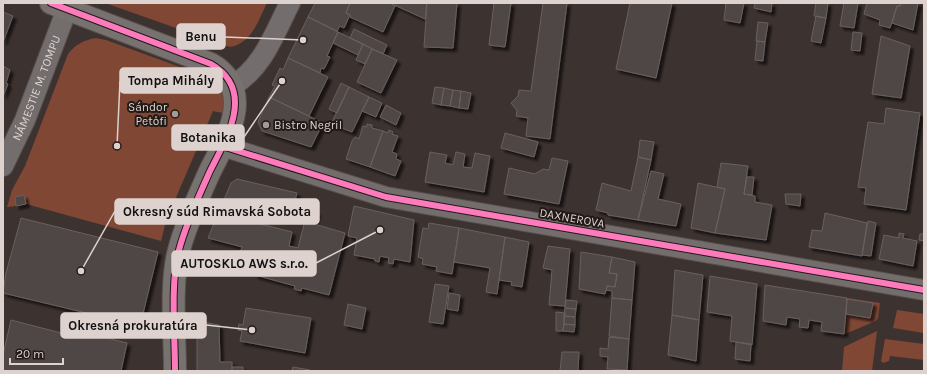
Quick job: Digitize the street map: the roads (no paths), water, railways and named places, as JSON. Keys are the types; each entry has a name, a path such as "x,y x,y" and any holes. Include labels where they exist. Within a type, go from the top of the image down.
{"street":[{"path":"232,86 242,81 259,64 290,3"},
{"path":"59,6 211,64 224,73 232,86 235,102 234,110 222,146 192,212 178,251 175,283 175,371"},
{"name":"NÁMESTIE M. TOMPU","path":"3,166 25,120 59,6"},
{"name":"DAXNEROVA","path":"222,146 386,197 924,290"}],"place":[{"name":"Benu","path":"303,40"},
{"name":"Botanika","path":"282,81"},
{"name":"Sándor Petőfi","path":"175,114"},
{"name":"Bistro Negril","path":"266,125"},
{"name":"Tompa Mihály","path":"117,146"},
{"name":"AUTOSKLO AWS s.r.o.","path":"380,230"},
{"name":"Okresný súd Rimavská Sobota","path":"81,271"},
{"name":"Okresná prokuratúra","path":"252,330"}]}
